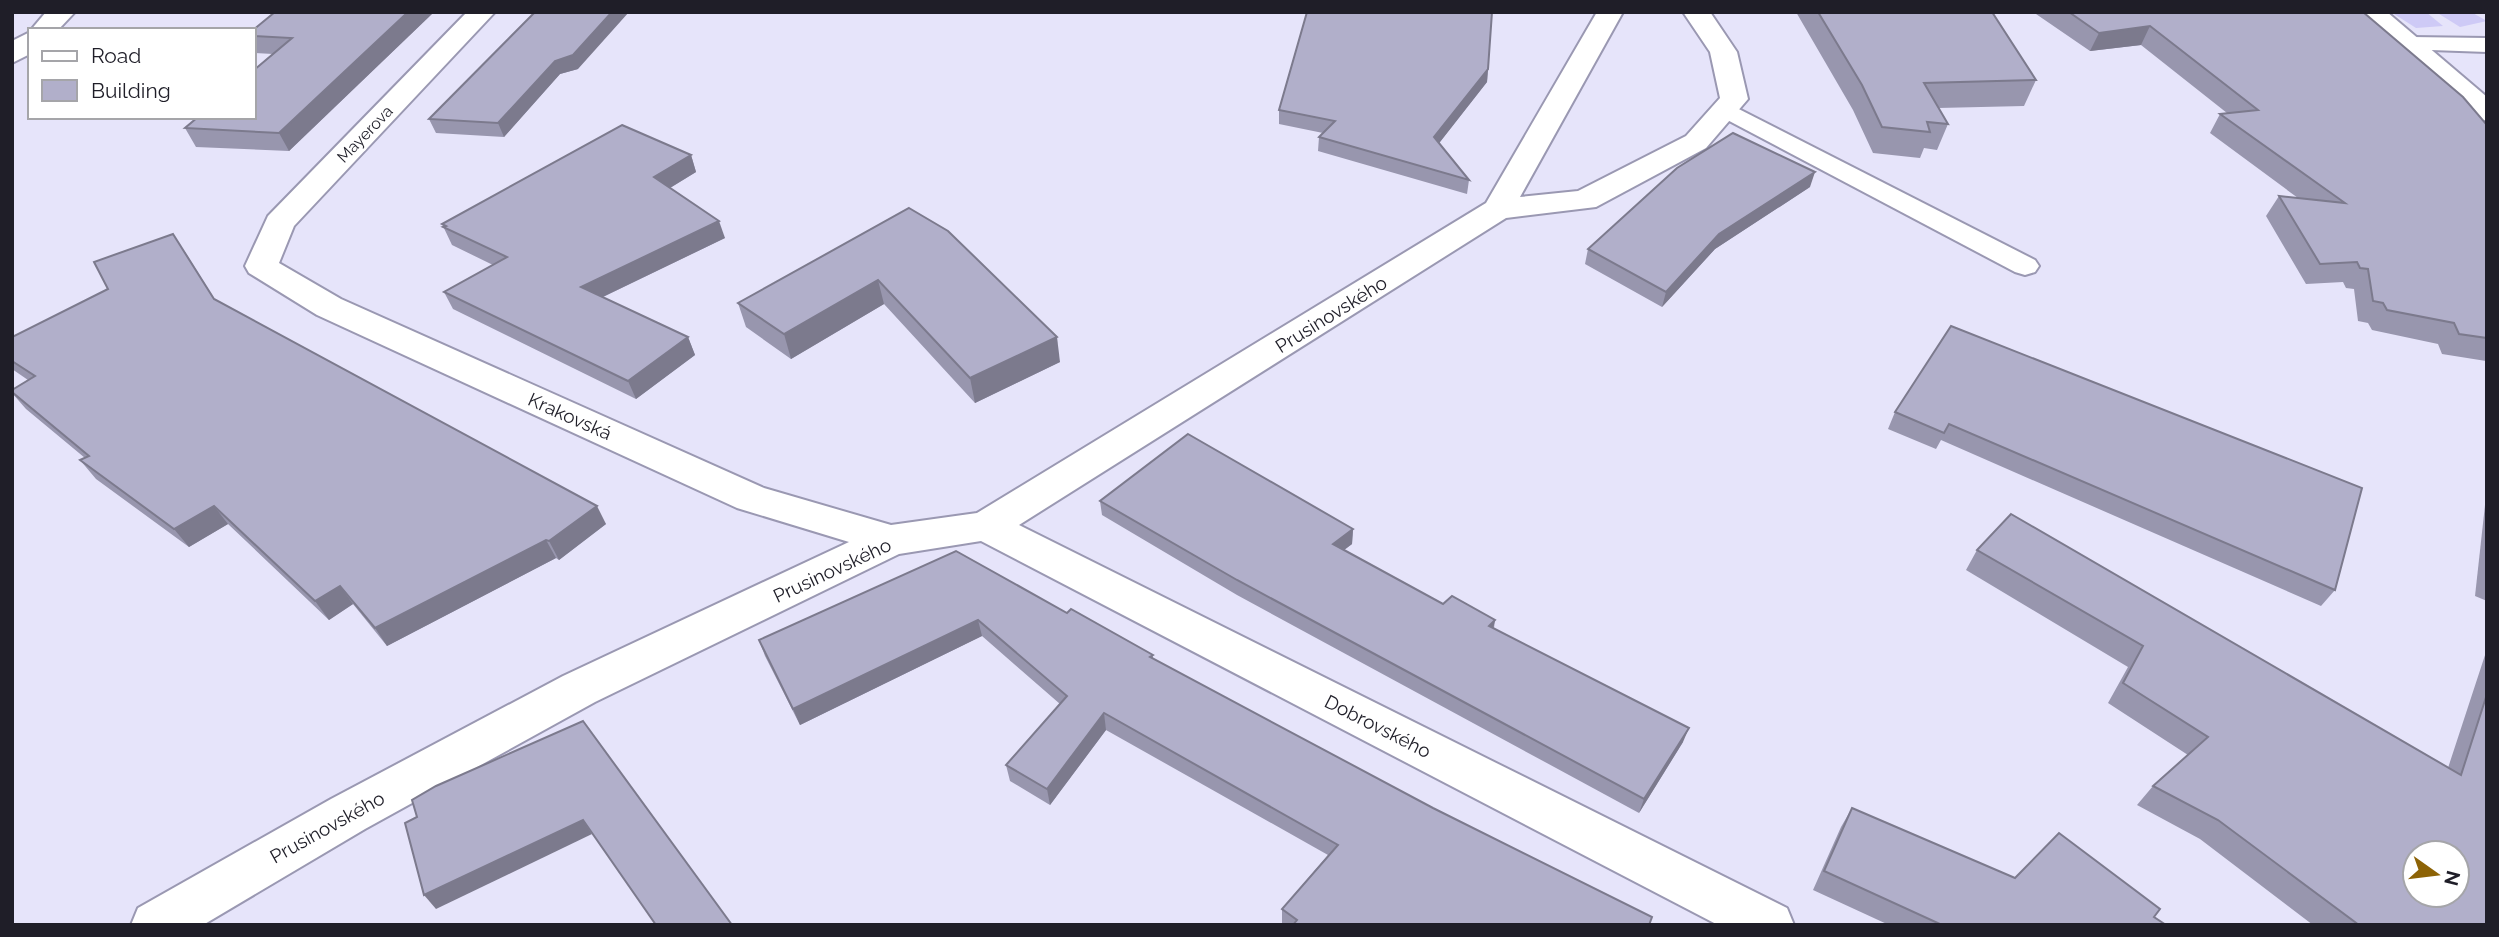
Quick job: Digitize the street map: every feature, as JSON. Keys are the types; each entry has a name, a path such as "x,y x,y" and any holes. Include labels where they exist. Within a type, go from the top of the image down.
{"street":[{"path":"44,28 62,12"},
{"name":"Mayerova","path":"261,266 279,223 482,12"},
{"name":"Prusinovského","path":"1498,209 1610,12"},
{"path":"1696,12 1718,36 1728,62 1734,99 1725,109"},
{"path":"2371,12 2487,112"},
{"path":"12,55 28,42"},
{"name":"Prusinovského","path":"156,925 348,814 579,689 891,540 986,526 1498,209 1585,200 1696,142 1725,109"},
{"name":"Krakovská","path":"261,266 329,307 751,498 891,540"},
{"name":"Dobrovského","path":"986,526 1769,925"}],"lane":[{"path":"2411,44 2487,45"},
{"path":"1725,109 2025,266"}],"shaded area":[{"path":"2391,12 2426,12 2443,26 2416,28"},
{"path":"2436,12 2471,12 2487,21 2460,27"}],"building":[{"path":"275,12 408,12 279,133 185,128 196,119 256,119 256,68 292,38 256,36 255,28"},
{"path":"535,12 612,12 573,55 555,61 498,123 429,119"},
{"path":"1307,12 1492,12 1488,69 1434,137 1469,180 1319,137 1335,121 1279,110"},
{"path":"1818,12 1992,12 2036,80 1924,83 1948,124 1927,122 1930,132 1882,127 1862,85"},
{"path":"2069,12 2363,12 2463,97 2487,125 2487,338 2459,334 2454,323 2387,310 2383,303 2373,301 2368,269 2360,268 2357,262 2320,264 2279,196 2345,203 2220,114 2258,110 2150,26 2099,33"},
{"path":"622,125 691,155 654,177 719,221 581,287 688,337 628,381 444,292 507,257 443,227 446,226 442,224"},
{"path":"1733,133 1815,172 1719,234 1666,292 1588,249 1677,168"},
{"path":"909,208 948,231 1057,337 970,378 878,280 784,334 738,303"},
{"path":"173,234 214,299 597,506 549,541 546,540 375,628 340,586 315,601 214,506 174,529 80,460 89,456 12,392 35,376 12,361 12,337 108,289 94,262"},
{"path":"1951,326 2362,488 2335,590 1949,424 1944,433 1895,412"},
{"path":"1188,434 1353,529 1333,544 1443,604 1452,596 1495,620 1489,626 1689,728 1644,799 1237,580 1100,501"},
{"path":"2011,514 2461,775 2487,694 2487,925 2359,925 2218,820 2153,786 2208,737 2123,683 2143,646 1977,550"},
{"path":"956,551 1067,613 1071,609 1153,655 1150,657 1433,808 1652,917 1649,925 1293,925 1297,920 1282,909 1338,845 1104,713 1047,789 1006,765 1067,696 978,620 793,709 759,640"},
{"path":"583,721 732,925 656,925 583,820 424,895 405,823 417,817 412,800 436,786"},
{"path":"1852,808 2015,878 2059,833 2160,909 2154,917 2166,925 1942,925 1824,871"}]}
